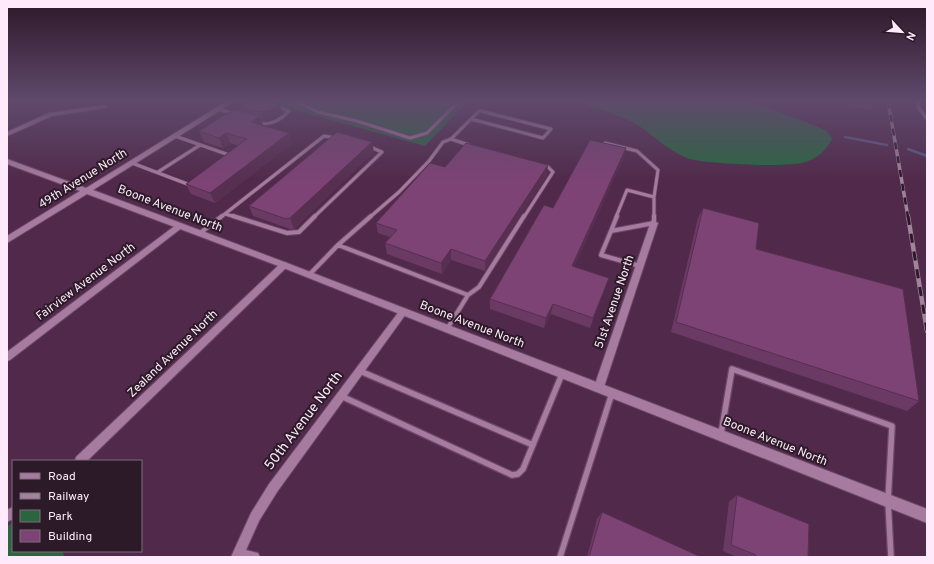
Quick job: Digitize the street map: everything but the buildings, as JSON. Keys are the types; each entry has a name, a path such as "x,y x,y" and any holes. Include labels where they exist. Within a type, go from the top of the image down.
{"street":[{"path":"7,134 22,127"},
{"name":"49th Avenue North","path":"7,240 189,127"},
{"name":"Boone Avenue North","path":"7,161 721,434 927,516"},
{"name":"51st Avenue North","path":"599,388 654,224"},
{"name":"Fairview Avenue North","path":"7,357 179,227"},
{"name":"Zealand Avenue North","path":"81,460 284,266"},
{"name":"50th Avenue North","path":"254,557 238,556 255,517 273,488 403,312"}],"lane":[{"path":"376,127 410,138 427,133 433,127"},
{"path":"309,276 338,245 399,192 429,161 443,142 451,139 463,127"},
{"path":"503,127 543,138 551,129 544,127"},
{"path":"175,136 233,157 228,161"},
{"path":"199,234 274,177 324,136 340,138"},
{"path":"451,139 473,146"},
{"path":"605,143 637,151 658,170 654,197 654,224 611,231"},
{"path":"225,214 287,234 299,232 382,152 361,144"},
{"path":"158,172 200,145"},
{"path":"132,163 193,186"},
{"path":"447,329 468,295 479,287 553,172 548,167 535,163"},
{"path":"640,266 601,255 626,190 654,197"},
{"path":"338,245 468,295"},
{"path":"721,434 732,369 892,426 888,501 891,557"},
{"path":"360,371 533,445"},
{"path":"341,396 512,475 518,474 523,469 562,373"},
{"path":"560,557 605,411 612,393"}],"green space":[{"path":"357,127 443,127 425,146"},
{"path":"641,127 819,127 827,131 832,139 827,147 818,156 806,162 783,165 748,165 690,159 676,153"},
{"path":"12,524 12,552 62,552 65,557 7,557 7,526"}],"waterway":[{"path":"845,137 887,145"},
{"path":"908,149 927,156"}],"railway":[{"path":"893,127 908,217"},
{"path":"908,216 927,331"}]}
